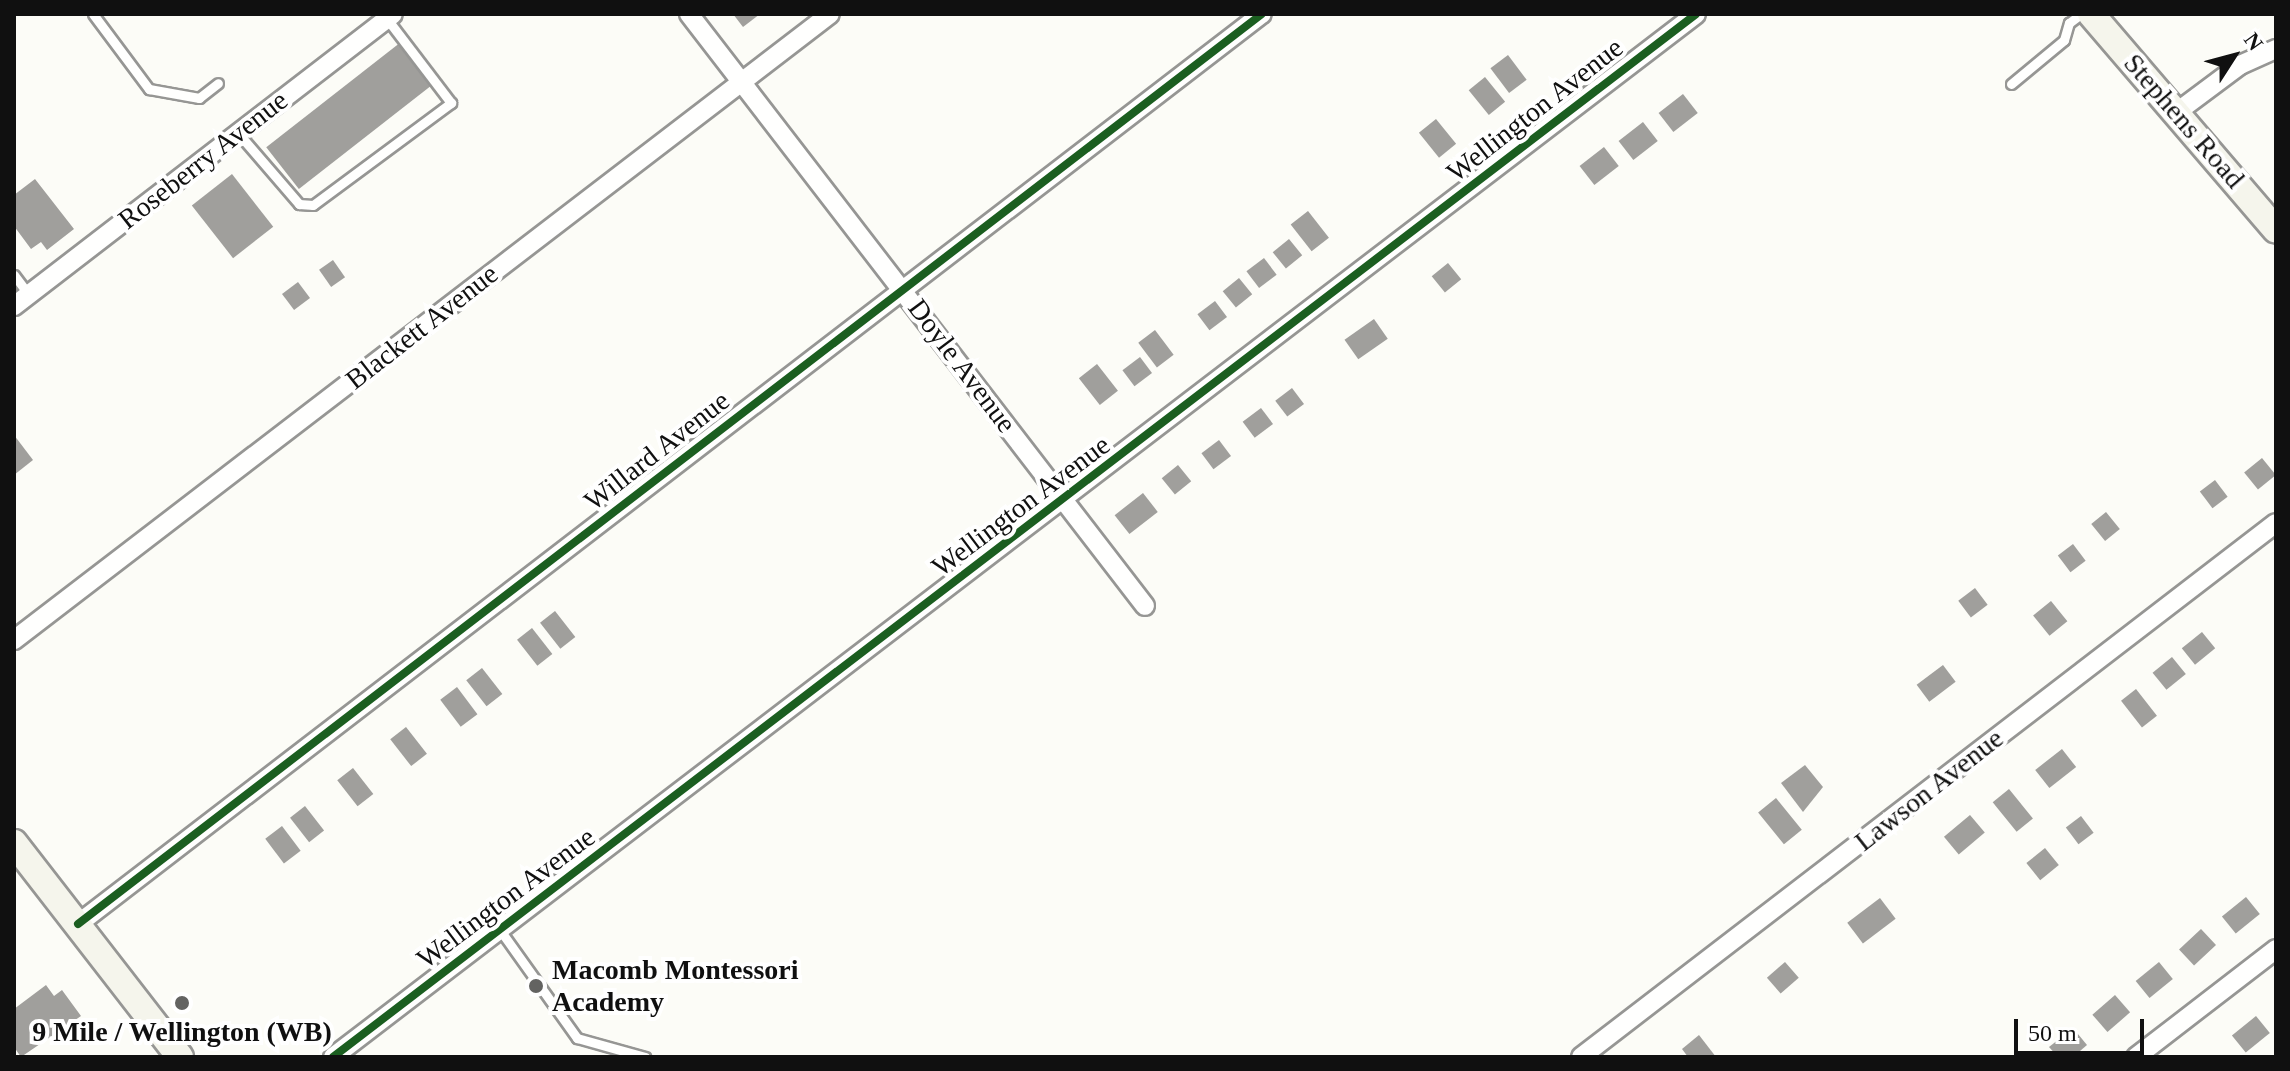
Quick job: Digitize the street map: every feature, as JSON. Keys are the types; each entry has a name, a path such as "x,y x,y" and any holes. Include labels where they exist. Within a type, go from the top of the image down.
{"street":[{"name":"Doyle Avenue","path":"689,14 904,289 1145,606"},
{"name":"Blackett Avenue","path":"14,640 830,14"},
{"name":"Willard Avenue","path":"78,924 1262,14"},
{"name":"Wellington Avenue","path":"333,1057 1064,501 1696,14"},
{"name":"Stephens Road","path":"2091,14 2276,230"},
{"name":"Roseberry Avenue","path":"21,301 390,16"},
{"path":"2177,112 2240,65 2276,49"},
{"name":"Lawson Avenue","path":"1581,1057 2276,523"},
{"path":"14,843 180,1057"},
{"path":"2136,1057 2276,949"}],"lane":[{"path":"93,14 149,89 199,98 218,83"},
{"path":"2011,84 2064,40 2069,23 2081,14"},
{"path":"238,133 299,204 313,205 451,103 390,16"},
{"path":"14,275 21,301"},
{"path":"500,930 577,1038 645,1057"}],"building":[{"path":"733,14 760,14 743,27"},
{"path":"401,42 434,84 299,189 266,147"},
{"path":"1508,55 1527,80 1509,93 1490,68"},
{"path":"1485,77 1505,102 1489,115 1469,90"},
{"path":"1683,94 1698,113 1673,132 1659,113"},
{"path":"1436,119 1456,144 1439,158 1419,133"},
{"path":"1643,122 1658,141 1633,160 1619,141"},
{"path":"1604,147 1619,166 1594,185 1580,166"},
{"path":"232,174 273,227 233,258 192,205"},
{"path":"35,179 74,229 47,250 41,242 31,249 14,226 14,195"},
{"path":"1308,211 1329,238 1312,251 1291,225"},
{"path":"1289,239 1302,255 1286,269 1273,252"},
{"path":"1264,258 1277,275 1259,288 1246,271"},
{"path":"333,260 345,277 331,287 319,270"},
{"path":"1448,263 1461,279 1445,293 1432,276"},
{"path":"1239,278 1252,294 1236,308 1223,291"},
{"path":"298,282 310,298 294,310 282,294"},
{"path":"1215,301 1227,317 1209,330 1197,314"},
{"path":"1374,319 1388,339 1358,359 1345,340"},
{"path":"1155,330 1174,355 1157,367 1138,343"},
{"path":"1140,357 1152,373 1134,386 1122,370"},
{"path":"1097,364 1118,391 1100,405 1079,378"},
{"path":"1292,388 1304,404 1287,417 1275,401"},
{"path":"1261,408 1273,424 1255,438 1243,422"},
{"path":"14,435 33,460 14,475"},
{"path":"1219,440 1231,456 1213,469 1201,453"},
{"path":"2262,458 2276,475 2258,490 2244,472"},
{"path":"1178,465 1191,481 1175,495 1162,478"},
{"path":"2215,480 2228,497 2212,508 2200,491"},
{"path":"1143,493 1158,512 1129,534 1115,515"},
{"path":"2106,512 2120,529 2105,541 2091,524"},
{"path":"2073,544 2086,561 2070,572 2058,555"},
{"path":"1975,588 1988,605 1971,617 1958,601"},
{"path":"2051,601 2067,621 2049,636 2033,615"},
{"path":"555,611 575,637 560,649 540,623"},
{"path":"532,628 552,654 537,666 517,640"},
{"path":"2202,632 2215,648 2195,665 2182,648"},
{"path":"2172,657 2186,674 2166,690 2153,673"},
{"path":"1943,665 1956,682 1929,702 1917,685"},
{"path":"482,668 502,694 487,706 466,680"},
{"path":"457,687 477,714 461,727 440,700"},
{"path":"2136,689 2157,716 2142,727 2121,701"},
{"path":"406,727 427,754 411,766 390,739"},
{"path":"2062,749 2076,767 2049,788 2035,770"},
{"path":"1805,765 1823,787 1803,812 1781,783"},
{"path":"353,768 373,794 358,806 337,780"},
{"path":"2009,789 2033,819 2017,832 1993,802"},
{"path":"1776,798 1802,830 1784,844 1758,812"},
{"path":"305,806 324,830 309,842 290,818"},
{"path":"1970,815 1985,833 1959,854 1944,837"},
{"path":"2081,816 2094,833 2078,844 2066,827"},
{"path":"282,826 301,851 284,863 265,839"},
{"path":"2045,848 2059,865 2040,880 2026,863"},
{"path":"2246,897 2260,914 2236,934 2222,917"},
{"path":"1880,898 1896,919 1863,943 1847,923"},
{"path":"2201,929 2216,945 2194,966 2179,949"},
{"path":"1785,962 1799,978 1781,994 1767,978"},
{"path":"2159,962 2173,979 2150,998 2136,981"},
{"path":"46,985 54,996 62,990 81,1016 21,1057 14,1047 14,1009"},
{"path":"2115,995 2130,1012 2107,1032 2092,1015"},
{"path":"2256,1016 2270,1033 2246,1053 2232,1036"},
{"path":"2073,1028 2087,1045 2073,1057 2058,1057 2049,1047"},
{"path":"1699,1035 1716,1057 1688,1057 1682,1049"}],"cycle path":[{"path":"78,924 1262,14"},
{"path":"333,1057 1696,14"}],"place":[{"name":"Macomb Montessori Academy","path":"536,986"},
{"name":"9 Mile / Wellington (WB)","path":"182,1003"}]}
